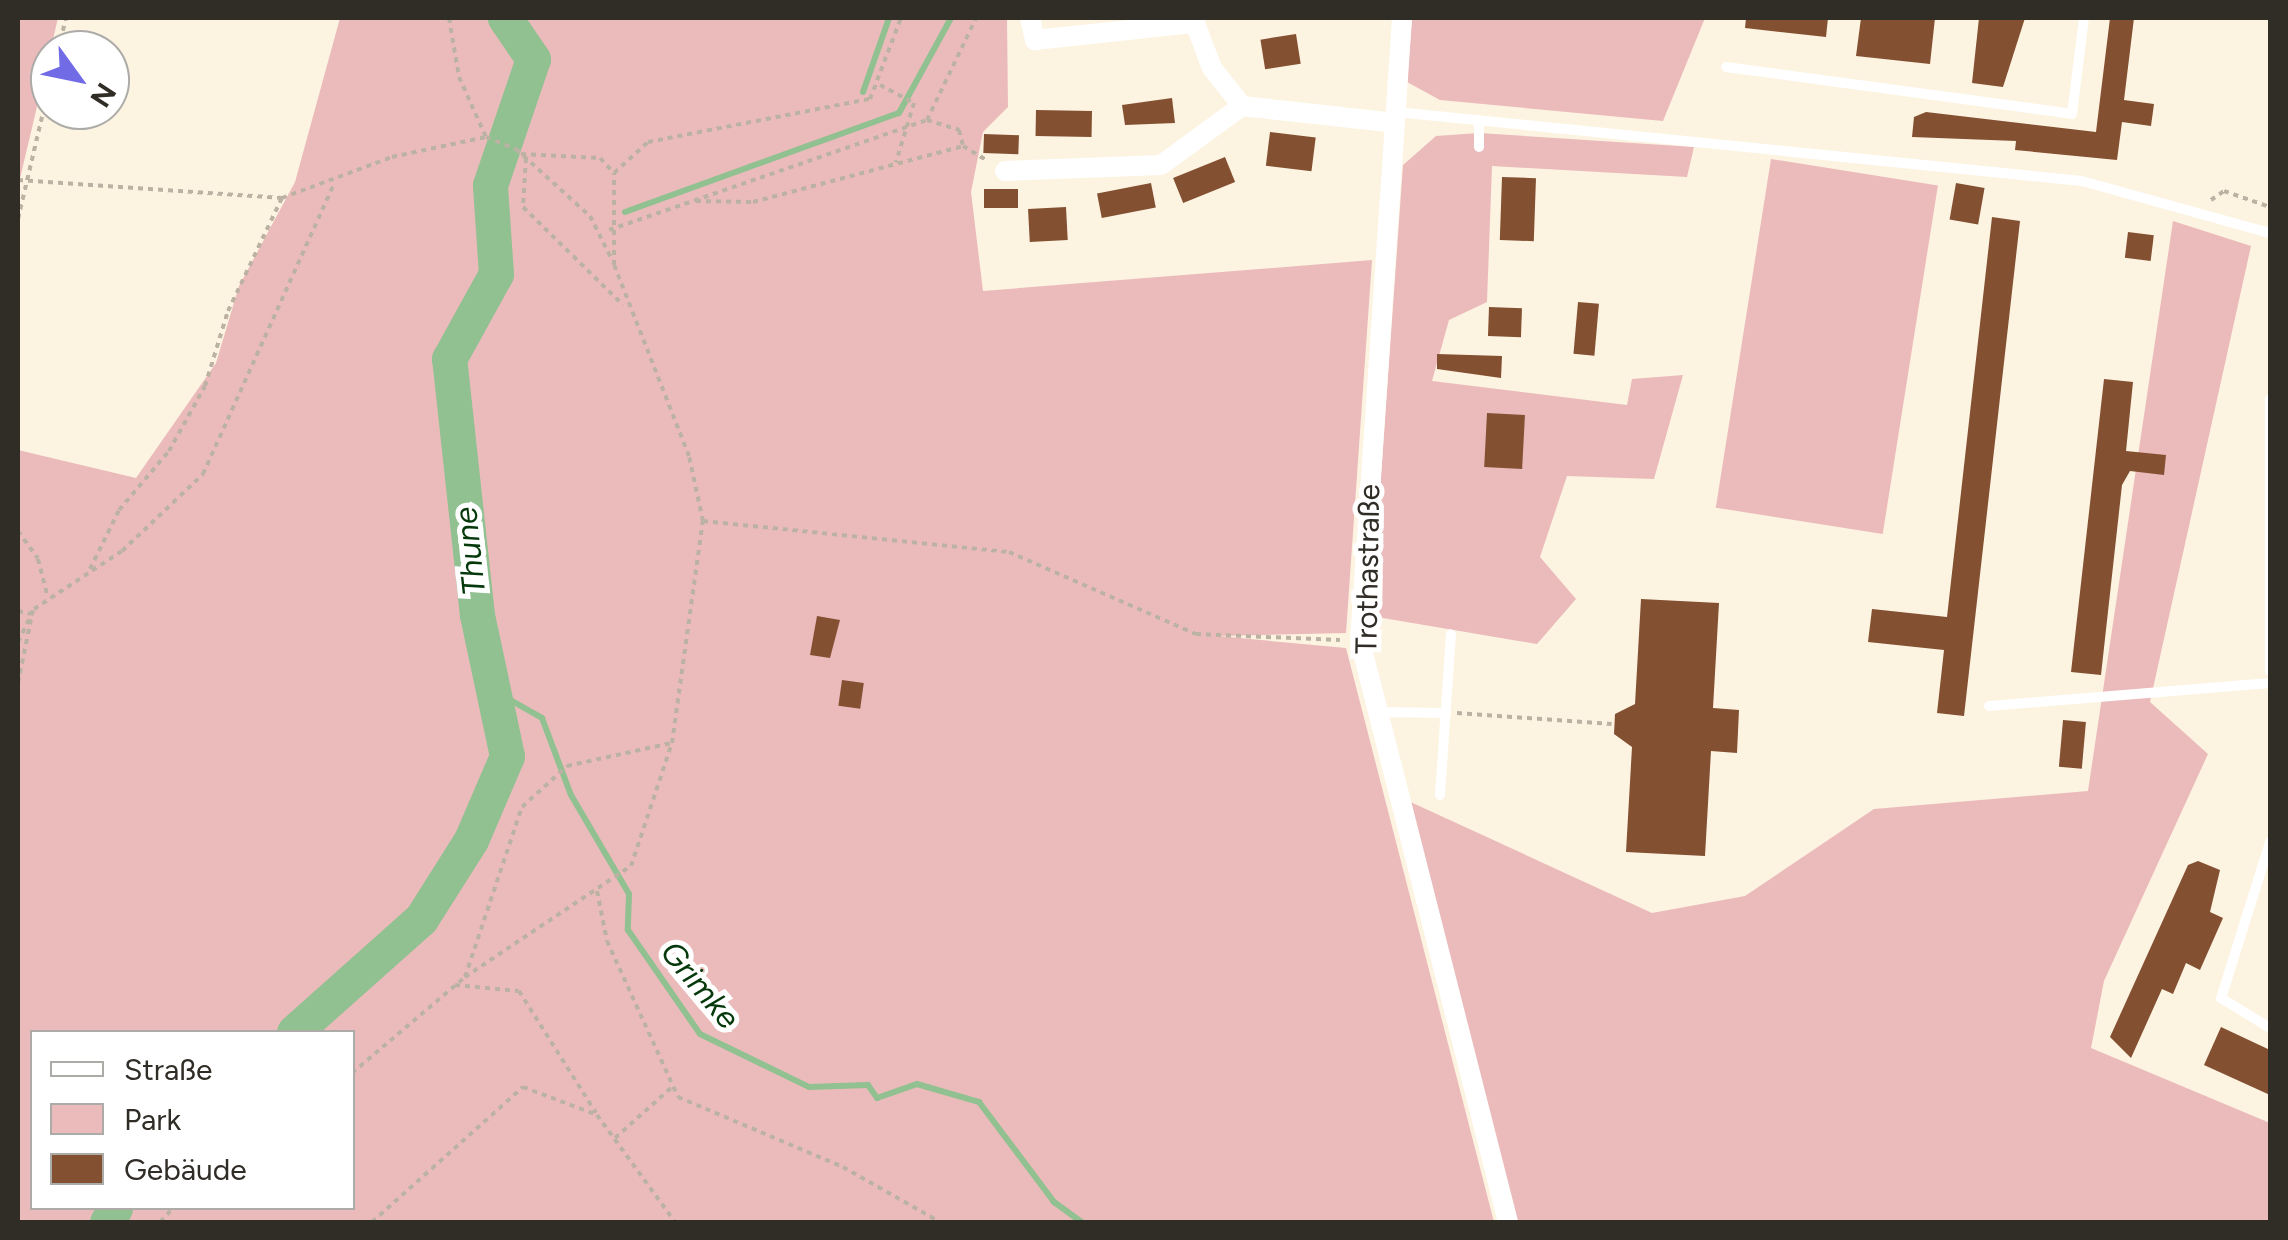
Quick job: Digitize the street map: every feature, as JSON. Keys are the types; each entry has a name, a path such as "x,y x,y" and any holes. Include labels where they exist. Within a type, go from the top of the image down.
{"street":[{"path":"1030,18 1034,40 1193,20 1242,106"},
{"name":"Trothastraße","path":"1402,18 1360,641 1374,712 1508,1222"},
{"path":"1006,172 1160,165 1242,106 1395,117"}],"lane":[{"path":"1726,68 2072,114 2084,18"},
{"path":"1395,117 1479,120 2082,181 2203,210 2270,232"},
{"path":"1479,120 1479,147"},
{"path":"2270,399 2270,670"},
{"path":"1440,795 1452,634"},
{"path":"1989,706 2270,683"},
{"path":"1374,712 1446,712"},
{"path":"2270,842 2258,901 2221,998 2270,1028"},
{"path":"2258,901 2270,907"}],"path":[{"path":"449,18 459,77 486,137"},
{"path":"355,1070 465,978 631,866 672,742 704,522 689,456 626,308 614,265 609,230 614,173 648,142 870,98 901,18"},
{"path":"927,120 976,18"},
{"path":"878,84 914,104 914,124 896,162"},
{"path":"609,230 927,120 959,130 964,146 1006,172"},
{"path":"18,219 39,130"},
{"path":"18,180 282,198 333,186 392,157 486,137 521,154 590,216 614,265"},
{"path":"693,201 753,202 964,146"},
{"path":"521,154 600,158 614,173"},
{"path":"521,154 523,208 626,308"},
{"path":"18,642 32,614 88,573 203,474 333,186"},
{"path":"2203,210 2224,191 2270,208"},
{"path":"88,573 119,510 169,451 205,386 228,311 282,198"},
{"path":"704,522 1009,552 1196,634 1360,641"},
{"path":"18,531 38,559 48,600"},
{"path":"18,610 32,614"},
{"path":"18,683 32,614"},
{"path":"1446,712 1612,724"},
{"path":"465,978 522,806 568,766 672,742"},
{"path":"597,891 607,941 670,1088 940,1222"},
{"path":"455,986 519,991 597,1115 675,1222"},
{"path":"372,1222 523,1087 597,1115"},
{"path":"615,1138 670,1088"}],"green space":[{"path":"18,18 58,18 55,30 30,30 31,130 18,187"},
{"path":"340,18 1007,18 1008,107 983,132 971,192 983,291 1372,260 1346,633 1218,636 1346,648 1494,1222 18,1222 18,450 136,478 216,363 239,286 295,182"},
{"path":"1412,18 1705,18 1663,121 1440,100 1407,82"},
{"path":"1479,133 1694,147 1687,177 1492,166 1487,302 1449,320 1432,381 1627,405 1632,379 1683,375 1654,479 1567,476 1540,557 1576,599 1537,644 1371,616 1403,165 1436,136"},
{"path":"1771,159 1938,185 1883,534 1716,508"},
{"path":"2173,221 2251,246 2150,702 2208,754 2104,981 2091,1048 2270,1123 2270,1222 1518,1222 1404,799 1652,913 1745,896 1874,809 2088,791"}],"building":[{"path":"1746,18 1828,18 1826,37 1745,28"},
{"path":"1861,18 1935,18 1930,64 1856,56"},
{"path":"1979,18 2025,18 2003,87 1972,83"},
{"path":"2110,18 2134,18 2124,100 2154,104 2151,126 2122,122 2117,160 2015,150 2016,141 1912,137 1914,117 1926,112 2096,132"},
{"path":"1296,34 1301,64 1265,69 1260,40"},
{"path":"1172,98 1175,123 1125,125 1122,105"},
{"path":"1036,110 1092,111 1092,137 1036,136"},
{"path":"1270,132 1316,138 1312,171 1266,166"},
{"path":"984,134 1019,135 1018,154 983,153"},
{"path":"1225,157 1235,182 1183,203 1173,178"},
{"path":"1502,177 1536,178 1534,241 1500,240"},
{"path":"1151,183 1156,208 1102,218 1097,193"},
{"path":"1956,183 1985,188 1978,224 1950,219"},
{"path":"984,189 1018,189 1018,208 984,208"},
{"path":"1066,207 1068,240 1030,242 1028,209"},
{"path":"1992,217 2020,221 1964,716 1937,713 1944,650 1868,642 1872,609 1947,617"},
{"path":"2128,232 2154,235 2151,261 2125,258"},
{"path":"1578,302 1599,304 1594,356 1573,354"},
{"path":"1489,307 1522,308 1521,337 1488,336"},
{"path":"1437,354 1502,356 1501,378 1437,369"},
{"path":"2104,379 2133,382 2126,451 2166,455 2164,475 2130,471 2122,485 2101,675 2071,672"},
{"path":"1487,413 1525,415 1522,469 1484,467"},
{"path":"1641,599 1719,603 1713,708 1739,710 1737,753 1711,751 1705,856 1626,852 1632,747 1614,734 1615,714 1635,704"},
{"path":"817,616 840,620 830,658 810,655"},
{"path":"842,680 864,683 860,709 838,706"},
{"path":"2063,720 2086,722 2082,769 2059,767"},
{"path":"2198,861 2220,870 2210,912 2223,918 2200,970 2186,963 2173,994 2162,989 2131,1058 2110,1037 2188,865"},
{"path":"2221,1027 2270,1050 2270,1095 2204,1065"}],"waterway":[{"name":"Thune","path":"296,1030 421,919 471,840 507,756 477,615 449,359 496,274 490,185 533,59 505,18"},
{"path":"863,92 889,18"},
{"path":"625,212 899,113 951,18"},
{"name":"Grimke","path":"491,689 542,718 571,795 629,894 628,930 700,1034 809,1087 868,1085 877,1098 917,1084 979,1102 1054,1202 1082,1222"},
{"name":"Thune","path":"107,1222 114,1210"}]}
